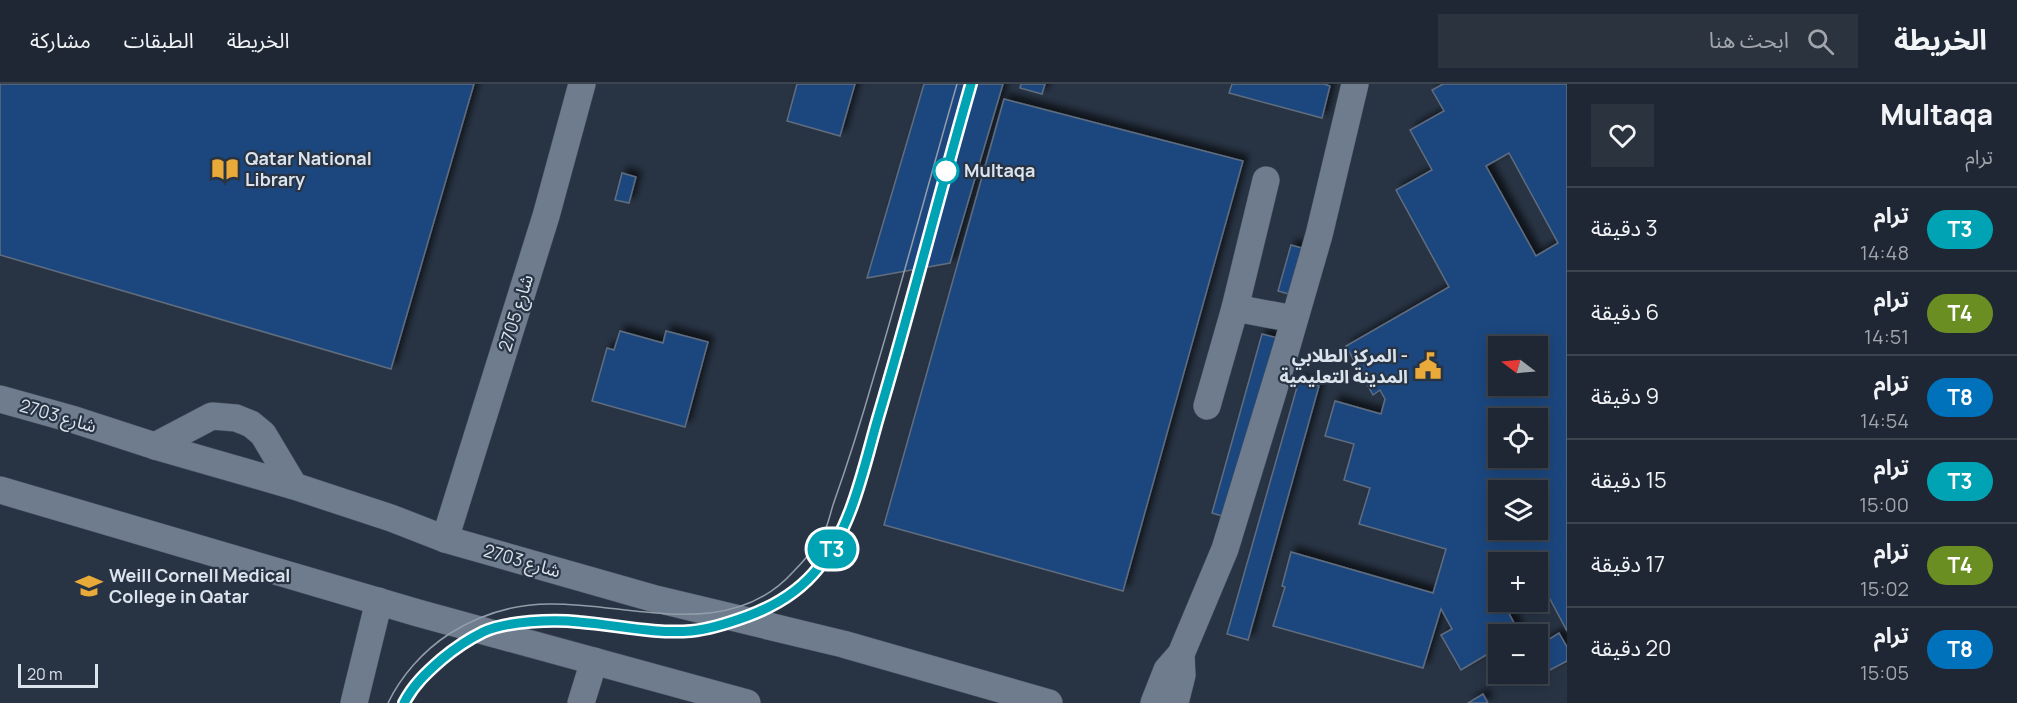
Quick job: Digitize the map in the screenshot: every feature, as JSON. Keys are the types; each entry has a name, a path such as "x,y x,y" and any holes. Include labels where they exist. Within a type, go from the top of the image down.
{"street":[{"path":"1154,703 1167,670 1181,654 1225,549 1319,235 1355,84"},
{"name":"شارع 2705","path":"445,539 546,216 581,85"},
{"path":"1207,406 1235,308 1266,180"},
{"path":"1235,308 1294,320"},
{"name":"شارع 2703","path":"0,399 294,486 392,518 445,539 652,598 843,644 1049,703"},
{"path":"155,446 212,416 236,418 251,424 263,435 294,486"},
{"path":"0,490 379,601 594,661 698,696 747,703"},
{"path":"354,703 379,601"},
{"path":"1175,703 1182,675 1181,654"},
{"path":"581,703 594,661"}],"building":[{"name":"Qatar National Library","path":"0,84 474,84 391,369 0,255"},
{"path":"797,84 855,84 840,136 787,121"},
{"path":"924,84 1003,84 950,263 867,278"},
{"path":"1021,84 1045,84 1042,94 1020,88"},
{"path":"1232,84 1324,84 1330,86 1322,118 1229,93"},
{"name":"المركز الطلابي - المدينة التعليمية","path":"1443,84 1567,84 1567,631 1548,595 1548,552 1488,552 1488,612 1508,612 1515,624 1488,624 1488,654 1461,670 1441,635 1452,629 1441,609 1423,668 1273,626 1285,587 1282,586 1291,552 1433,593 1446,549 1359,524 1370,488 1344,480 1354,444 1325,436 1335,401 1381,414 1385,399 1380,390 1373,395 1346,346 1449,287 1396,190 1432,170 1410,130 1444,111 1432,90","holes":["1509,153 1558,243 1536,256 1486,166"]},
{"path":"1004,99 1243,161 1123,591 884,525"},
{"path":"622,173 636,177 629,203 615,200"},
{"path":"1291,245 1309,250 1296,296 1278,291"},
{"path":"620,331 663,343 666,331 708,342 685,427 592,401 607,348 614,350"},
{"path":"1262,334 1282,339 1232,519 1212,513"},
{"path":"1299,380 1319,386 1248,640 1227,634"},
{"path":"1559,633 1567,647 1567,661 1550,670 1548,666 1548,640"},
{"path":"1483,694 1488,703 1468,703"}],"tram line":[{"path":"388,703 406,674 430,648 460,627 497,612 523,606 550,604 678,614 709,613 739,607 768,594 793,572 825,530 865,408 957,84"},
{"path":"404,703 416,685 442,659 467,641 493,628 517,623 569,621 677,632 698,630 727,623 768,608 787,597 812,575 840,534 856,494 892,373 971,84"},
{"name":"T3","path":"404,703 424,674 452,651 484,631 514,624 545,621 578,621 631,629 689,631 716,627 775,605 807,581 821,566 849,514 861,476 906,324 971,84"}],"place":[{"name":"Qatar National Library","path":"225,169"},
{"name":"Multaqa","path":"946,171"},
{"name":"المركز الطلابي - المدينة التعليمية","path":"1428,366"},
{"name":"Weill Cornell Medical College in Qatar","path":"89,586"}]}
